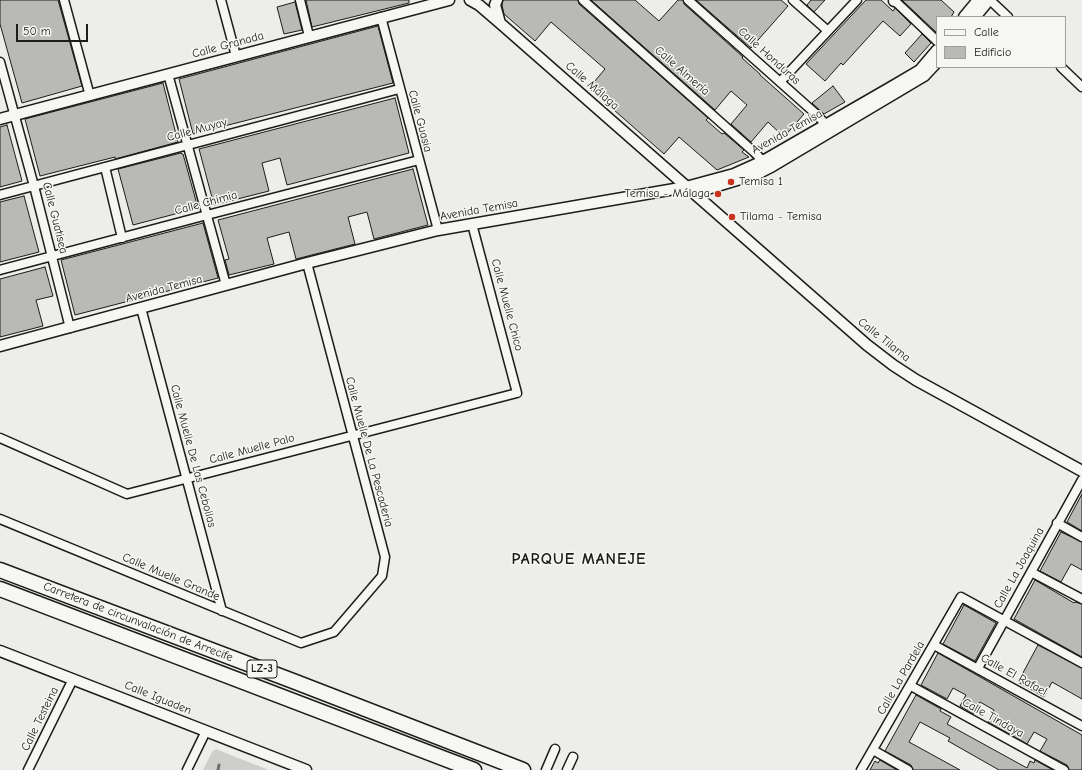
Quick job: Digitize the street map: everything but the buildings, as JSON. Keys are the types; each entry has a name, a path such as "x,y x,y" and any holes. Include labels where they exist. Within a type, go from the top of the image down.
{"highway":[{"name":"Carretera de circunvalación de Arrecife","path":"0,570 523,770"},
{"name":"Carretera de circunvalación de Arrecife","path":"0,589 474,770"}],"street":[{"path":"64,0 90,96"},
{"path":"221,0 236,56"},
{"path":"300,0 309,36"},
{"name":"Calle Granada","path":"0,119 449,0"},
{"name":"Calle Málaga","path":"470,0 479,5 500,23 694,193"},
{"path":"497,0 495,5 500,23"},
{"name":"Calle Almería","path":"583,0 754,152 763,162"},
{"name":"Calle Honduras","path":"688,0 816,114 829,128"},
{"path":"793,0 828,31"},
{"path":"780,82 857,0"},
{"path":"894,0 936,40"},
{"path":"965,16 978,0"},
{"path":"976,16 989,0 1007,16"},
{"name":"Calle Guasia","path":"381,17 399,89 438,230"},
{"name":"Avenida Temisa","path":"694,193 757,174 771,167 920,70 936,51"},
{"name":"Calle Guatisea","path":"0,62 34,186 70,328"},
{"name":"Avenida Temisa","path":"0,346 307,263 438,230 686,187 734,174 763,162 829,128 924,76 936,63"},
{"path":"1062,68 1082,87"},
{"path":"168,74 226,285"},
{"name":"Calle Muyay","path":"0,195 399,89"},
{"name":"Calle Chimia","path":"0,270 419,160"},
{"path":"105,167 122,238"},
{"name":"Calle Tilama","path":"694,193 856,336 893,365 916,380 990,422 1082,471"},
{"name":"Calle Muelle Chico","path":"472,224 518,393"},
{"name":"Calle Muelle De La Pescaderia","path":"307,263 385,556 382,576 334,632"},
{"name":"Calle Muelle De Las Cebollas","path":"141,308 222,611"},
{"name":"Calle Muelle Palo","path":"0,438 128,494 518,393"},
{"name":"Calle La Joaquina","path":"978,668 1082,480"},
{"name":"Calle Muelle Grande","path":"0,519 301,643 334,632"},
{"path":"1058,523 1082,537"},
{"path":"1031,572 1082,599"},
{"name":"Calle La Pardela","path":"862,770 961,597 1004,620"},
{"path":"1004,620 1082,663"},
{"name":"Calle El Rafael","path":"934,645 1082,726"},
{"name":"Calle Iguaden","path":"0,651 306,770"},
{"name":"Calle Testeina","path":"28,770 73,679"},
{"name":"Calle Tindaya","path":"911,686 1064,770"},
{"path":"187,770 206,731"},
{"path":"546,770 555,749"},
{"path":"873,750 908,770"},
{"path":"567,770 573,757"}],"shaded area":[{"path":"216,749 269,770 203,770 212,752"}],"waterway":[{"path":"218,770 219,765"}],"place":[{"name":"Temisa 1","path":"731,182"},
{"name":"Temisa - Málaga","path":"718,194"},
{"name":"Tilama - Temisa","path":"732,217"}],"district":[{"name":"PARQUE MANEJE","path":"579,559"}]}
